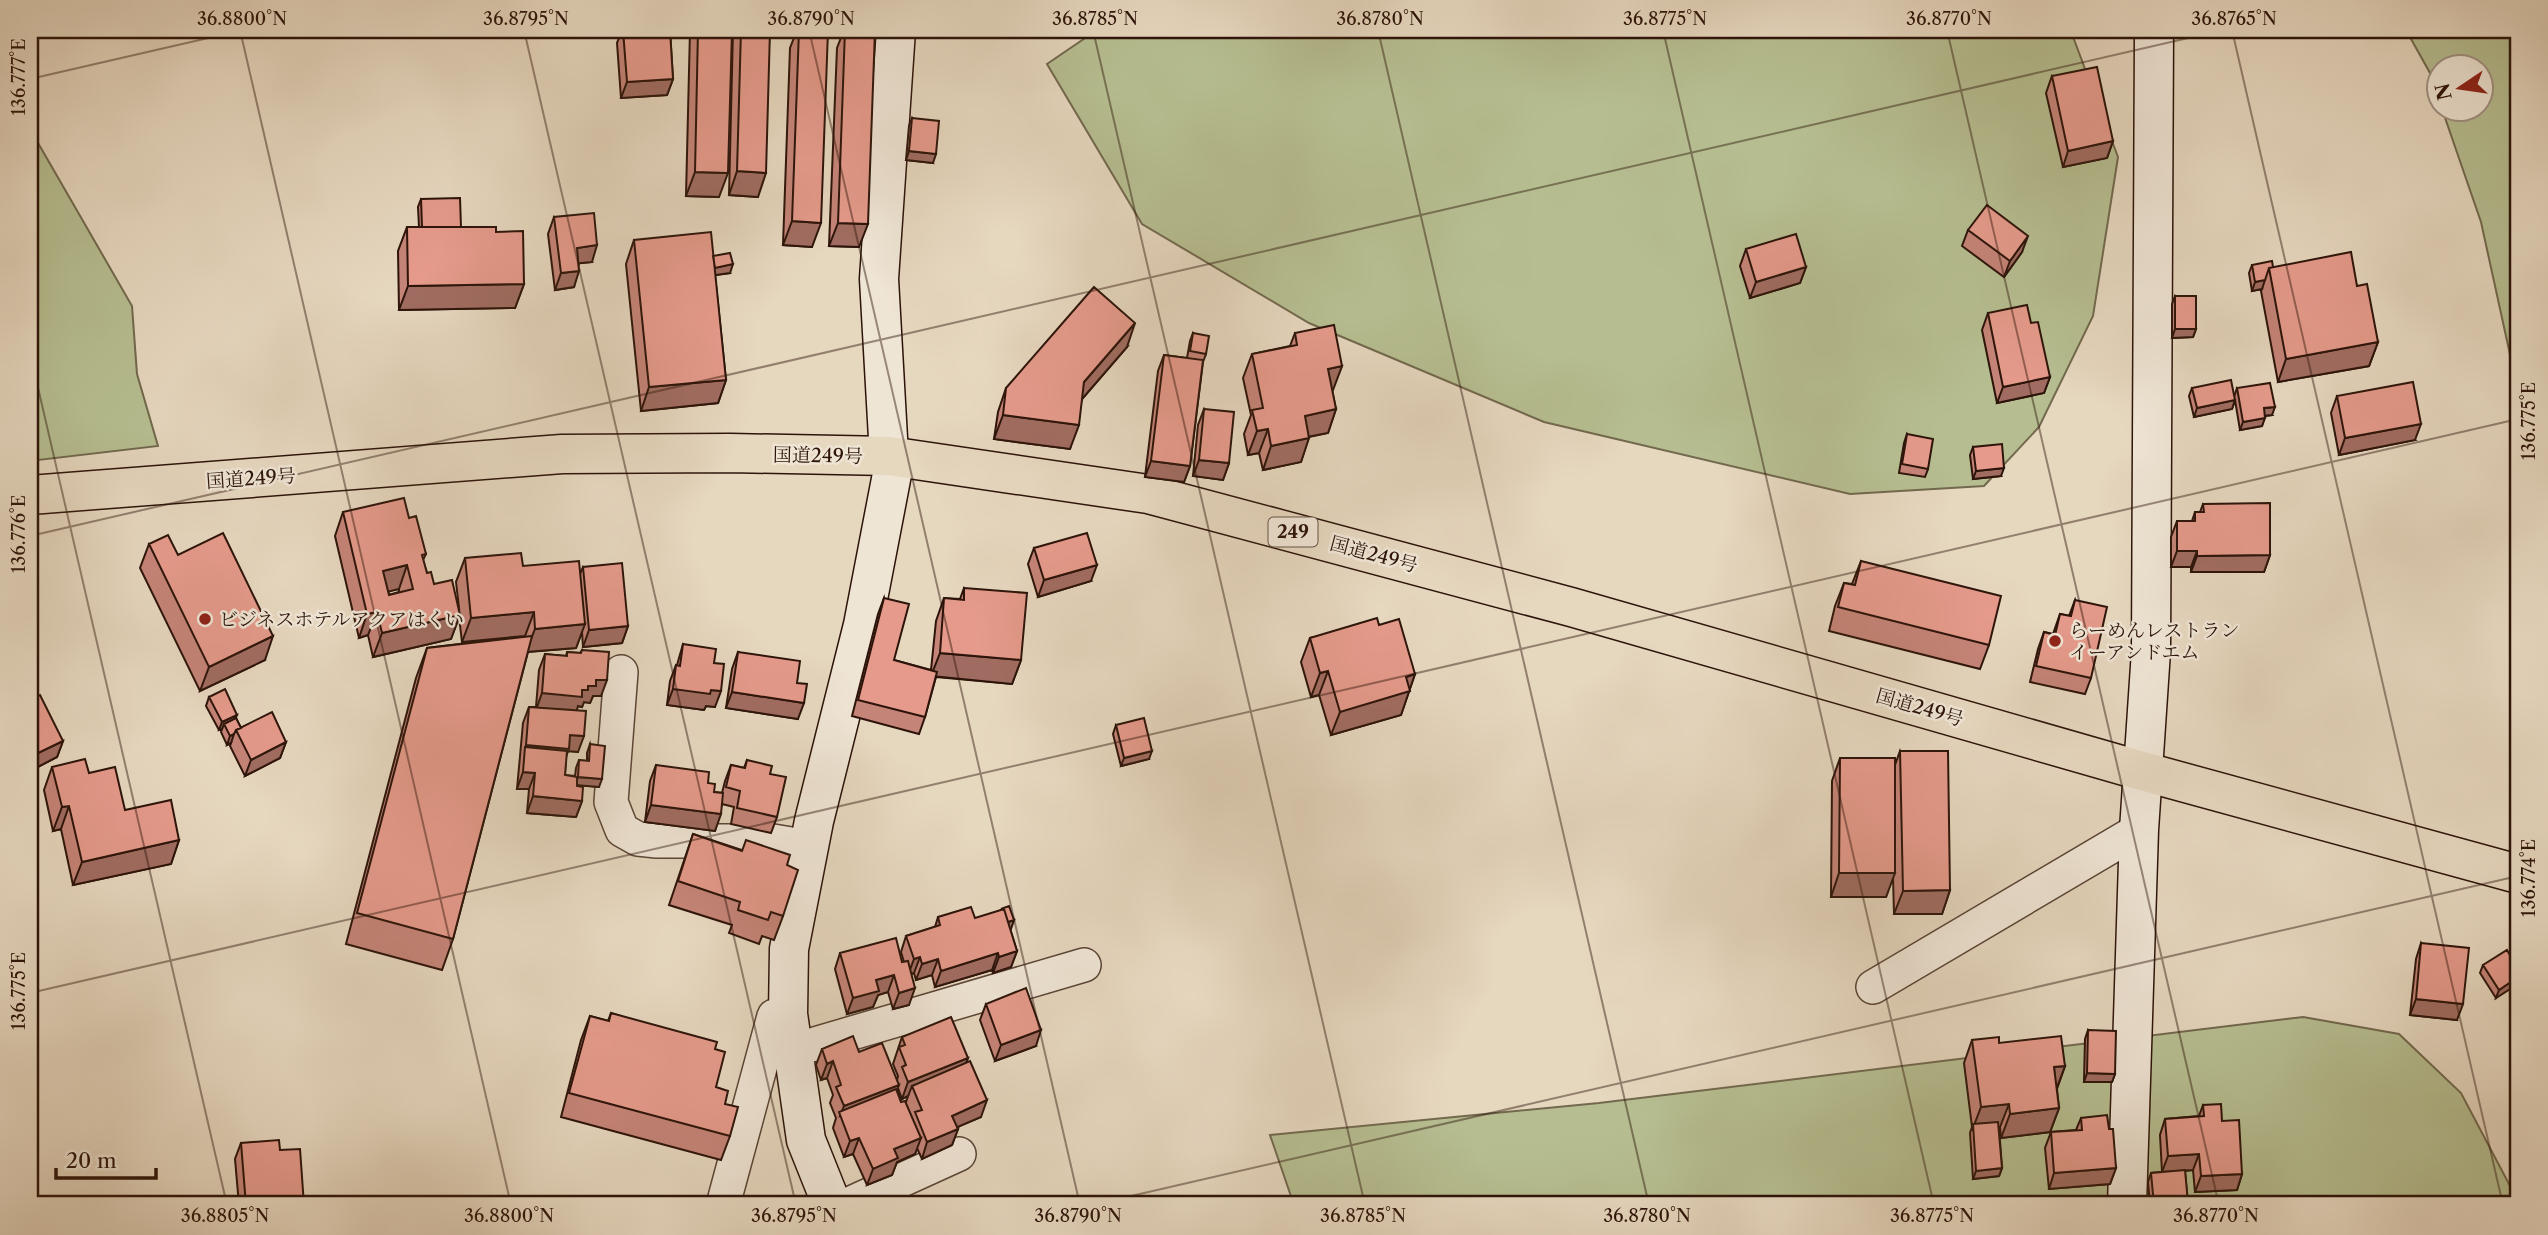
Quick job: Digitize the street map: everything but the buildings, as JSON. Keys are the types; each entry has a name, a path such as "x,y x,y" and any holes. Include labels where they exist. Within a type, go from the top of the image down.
{"highway":[{"name":"国道249号","path":"30,495 562,454 730,453 889,456 1148,494 1571,607 2517,878"}],"street":[{"path":"832,1205 806,1140 788,1014 789,949 809,847 863,625 892,474 879,279 896,30"},
{"path":"2127,1205 2139,830 2151,651 2154,30"},
{"path":"621,672 611,802 622,830 638,839 657,841 773,841 809,847"},
{"path":"1873,987 2139,830"},
{"path":"792,1051 1084,965"},
{"path":"723,1205 774,1016 788,1014"},
{"path":"847,1205 959,1154"}],"green space":[{"path":"1097,30 2067,30 2072,34 2118,157 2093,316 2039,427 1984,486 1850,494 1544,422 1309,323 1142,224 1047,64"},
{"path":"2406,30 2518,30 2518,391 2481,222 2446,122 2496,122 2496,52 2426,52 2426,66"},
{"path":"30,129 132,306 137,374 158,446 30,461"},
{"path":"2303,1017 2399,1034 2461,1093 2518,1205 1294,1205 1270,1135 1599,1103"}],"place":[{"name":"ビジネスホテルアクアはくい","path":"205,619"},
{"name":"らーめんレストラン イーアンドエム","path":"2055,641"}]}
